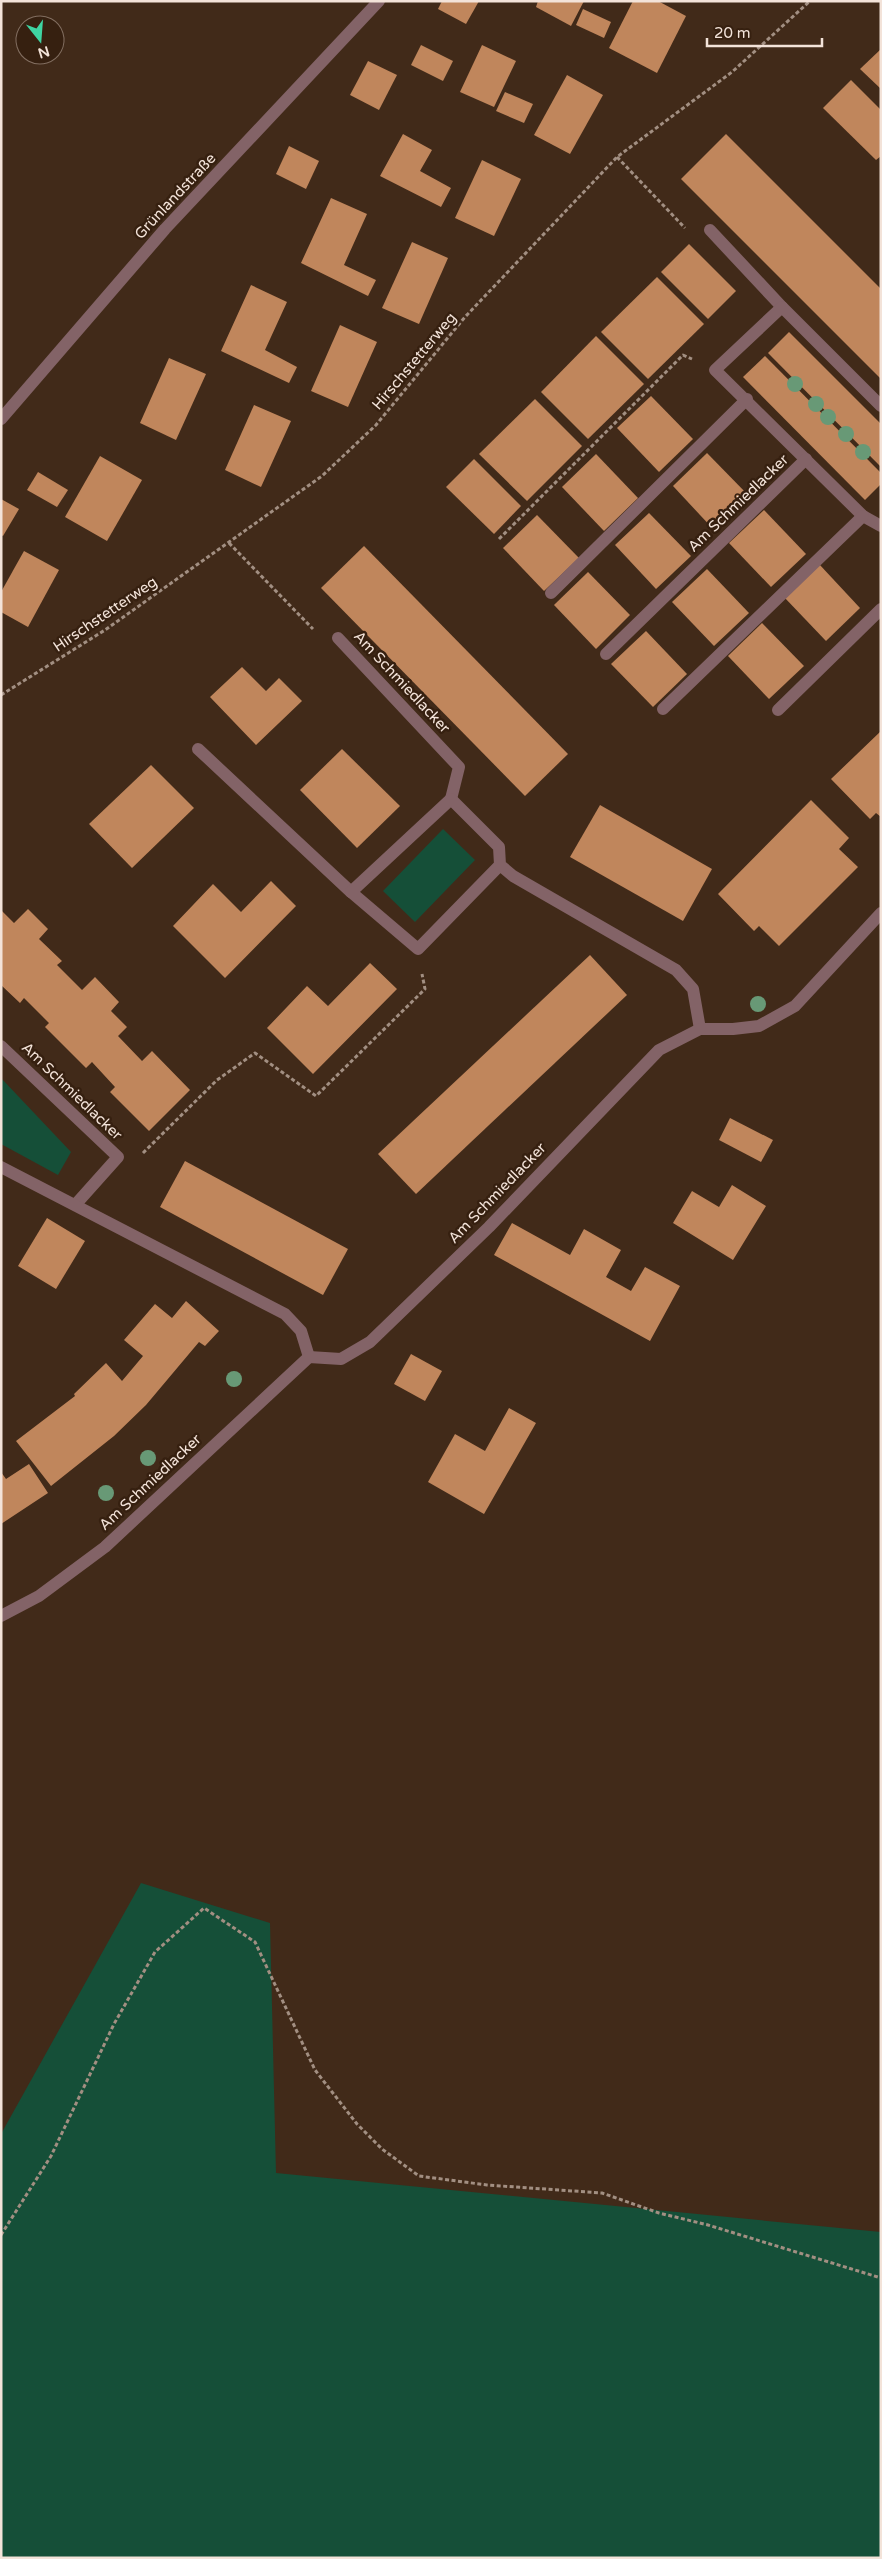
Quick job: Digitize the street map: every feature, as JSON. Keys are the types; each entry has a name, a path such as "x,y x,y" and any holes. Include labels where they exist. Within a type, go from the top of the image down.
{"street":[{"name":"Grünlandstraße","path":"1,419 165,229 380,1"},
{"path":"710,230 782,307 881,406"},
{"path":"715,370 782,307"},
{"name":"Am Schmiedlacker","path":"715,370 747,399 863,516 881,526"},
{"path":"551,593 747,399"},
{"name":"Am Schmiedlacker","path":"606,654 806,459"},
{"path":"664,709 863,516"},
{"path":"778,710 881,609"},
{"name":"Am Schmiedlacker","path":"338,638 459,767 451,799"},
{"path":"198,749 351,892 418,949 500,865"},
{"path":"351,892 451,799 498,847 500,865 513,876 676,970 693,989 700,1030"},
{"name":"Am Schmiedlacker","path":"1,1616 39,1596 105,1546 309,1357 342,1359 370,1342 489,1227 658,1050 700,1030 759,1026 795,1006 881,913"},
{"name":"Am Schmiedlacker","path":"1,1046 118,1157 76,1204"},
{"path":"1,1167 76,1204 285,1314 301,1331 309,1357"}],"path":[{"name":"Hirschstetterweg","path":"1,694 105,630 322,476 376,425 465,316 617,157 732,72 810,1"},
{"path":"617,157 660,202"},
{"path":"499,539 683,355 715,370"},
{"name":"Am Schmiedlacker","path":"230,543 319,636 338,638"},
{"path":"118,1157 137,1160 217,1080 255,1053 316,1096 425,988 418,949"},
{"path":"1,2235 51,2156 114,2024 155,1952 204,1908 255,1942 315,2070 370,2137 382,2149 419,2176 487,2185 602,2192 659,2213 881,2278"}],"green space":[{"path":"443,829 475,860 415,922 383,891"},
{"path":"1,1078 71,1152 58,1175 1,1144"},
{"path":"141,1883 270,1923 276,2173 881,2232 881,2558 1,2558 1,2134"}],"building":[{"path":"442,1 479,1 466,24 438,9"},
{"path":"538,1 584,1 571,26 536,7"},
{"path":"633,1 658,1 686,16 657,73 609,48"},
{"path":"583,9 611,22 604,38 576,25"},
{"path":"421,45 453,61 443,81 411,65"},
{"path":"482,45 516,61 494,107 460,92"},
{"path":"881,49 881,89 860,69"},
{"path":"368,61 397,75 379,110 350,95"},
{"path":"567,75 603,95 570,154 534,135"},
{"path":"851,80 881,110 881,156 876,160 823,108"},
{"path":"505,92 533,104 524,123 496,111"},
{"path":"403,134 432,150 420,171 451,188 441,207 380,176"},
{"path":"726,134 881,289 881,379 681,179"},
{"path":"289,146 319,161 306,189 276,174"},
{"path":"482,160 521,179 494,236 455,218"},
{"path":"331,198 367,214 344,265 376,280 368,296 301,263"},
{"path":"412,242 448,258 419,324 382,308"},
{"path":"689,244 736,291 708,319 661,272"},
{"path":"657,277 704,324 648,379 601,332"},
{"path":"251,285 287,302 265,350 297,367 289,383 221,351"},
{"path":"340,325 377,342 348,407 311,391"},
{"path":"789,332 881,424 881,467 768,353"},
{"path":"596,336 644,384 588,439 541,392"},
{"path":"765,356 881,473 881,484 865,500 743,377"},
{"path":"169,358 206,374 176,440 140,423"},
{"path":"651,396 693,439 659,472 617,428"},
{"path":"535,399 582,446 527,501 479,454"},
{"path":"254,405 291,421 261,487 225,470"},
{"path":"707,453 749,496 714,530 673,486"},
{"path":"596,454 638,498 604,531 562,487"},
{"path":"100,456 142,480 107,541 65,517"},
{"path":"474,459 521,506 494,534 446,487"},
{"path":"38,472 68,490 57,507 27,490"},
{"path":"1,499 19,509 3,536 1,535"},
{"path":"764,510 806,554 771,587 729,543"},
{"path":"649,513 691,556 656,589 615,545"},
{"path":"537,515 579,558 544,591 503,548"},
{"path":"364,546 568,754 525,796 321,588"},
{"path":"24,551 59,570 28,627 1,612 1,592"},
{"path":"819,564 860,608 826,641 784,597"},
{"path":"707,569 749,613 714,646 672,602"},
{"path":"588,572 630,615 596,649 554,605"},
{"path":"762,623 804,666 769,699 728,656"},
{"path":"646,631 687,674 653,707 611,664"},
{"path":"242,667 266,691 279,678 302,701 256,745 210,697"},
{"path":"881,731 881,817 876,813 870,819 831,779"},
{"path":"342,749 400,806 357,848 300,790"},
{"path":"151,765 194,808 132,868 89,824"},
{"path":"811,800 849,838 839,849 858,867 779,946 759,926 754,931 718,894"},
{"path":"600,805 712,869 683,921 570,857"},
{"path":"271,881 296,906 225,978 173,926 213,884 241,912"},
{"path":"28,909 48,929 39,939 62,961 57,965 82,990 95,977 119,1002 111,1011 127,1027 118,1036 142,1061 152,1051 190,1090 149,1131 110,1092 115,1087 92,1062 86,1068 45,1027 49,1023 24,998 20,1003 1,985 1,910 14,923"},
{"path":"590,955 627,995 416,1194 378,1154"},
{"path":"370,963 397,989 313,1074 267,1028 307,986 328,1006"},
{"path":"730,1118 773,1140 761,1162 719,1140"},
{"path":"185,1161 348,1249 323,1295 160,1207"},
{"path":"732,1185 766,1206 733,1260 673,1223 692,1191 719,1207"},
{"path":"47,1218 85,1241 56,1289 18,1266"},
{"path":"512,1223 570,1255 584,1229 621,1250 606,1277 631,1291 645,1267 680,1286 650,1341 494,1255"},
{"path":"186,1301 219,1331 205,1346 199,1342 146,1405 114,1436 51,1486 16,1441 75,1396 74,1394 106,1363 122,1381 143,1356 124,1340 155,1304 172,1318"},
{"path":"411,1354 442,1371 425,1401 394,1384"},
{"path":"509,1408 536,1423 484,1514 428,1482 455,1434 485,1451"},
{"path":"29,1464 48,1493 1,1524 1,1472 6,1479"}]}
